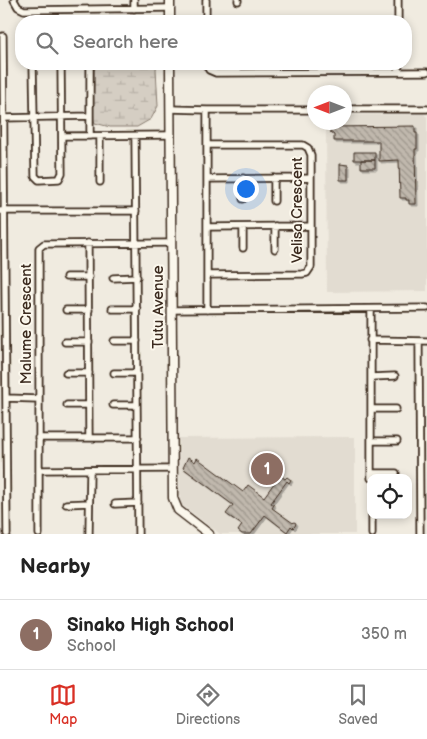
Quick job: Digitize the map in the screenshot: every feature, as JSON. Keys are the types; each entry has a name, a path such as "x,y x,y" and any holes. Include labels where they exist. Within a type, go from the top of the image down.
{"street":[{"path":"14,0 18,7 24,10 134,9 170,4"},
{"path":"134,0 134,9"},
{"path":"206,0 206,15"},
{"path":"398,0 398,15"},
{"path":"3,36 3,374 6,398 3,471 7,534"},
{"path":"33,70 34,173 37,179 58,180 62,176 62,70"},
{"path":"90,70 90,136"},
{"name":"Tutu Avenue","path":"170,70 173,498 181,513 209,534"},
{"path":"209,70 216,73 427,72"},
{"path":"171,109 307,110"},
{"path":"352,109 427,109"},
{"path":"207,110 207,310"},
{"path":"4,118 90,116"},
{"path":"62,136 171,135"},
{"path":"100,136 100,182"},
{"path":"136,136 138,534"},
{"name":"Velisa Crescent","path":"207,145 306,146 310,150 311,155 311,267 307,273 207,275"},
{"path":"207,178 311,178"},
{"path":"243,178 243,199"},
{"path":"274,178 274,201"},
{"path":"3,211 136,211"},
{"path":"275,226 275,249"},
{"path":"207,227 311,226"},
{"path":"243,227 243,248"},
{"path":"88,243 89,438"},
{"name":"Malume Crescent","path":"39,534 39,248 44,244 171,243"},
{"path":"66,277 89,276"},
{"path":"113,278 137,277"},
{"path":"172,310 427,308"},
{"path":"112,309 137,309"},
{"path":"370,309 371,474"},
{"path":"66,310 89,310"},
{"path":"370,340 427,341"},
{"path":"114,341 137,341"},
{"path":"420,341 420,440 424,473 424,505 420,534"},
{"path":"65,342 89,342"},
{"path":"66,373 89,373"},
{"path":"114,373 137,373"},
{"path":"370,377 395,376"},
{"path":"420,376 427,376"},
{"path":"6,398 38,399"},
{"path":"67,405 89,405"},
{"path":"113,405 137,405"},
{"path":"420,408 427,408"},
{"path":"371,409 396,409"},
{"path":"38,438 138,438"},
{"path":"420,440 427,440"},
{"path":"371,441 397,441"},
{"path":"39,470 172,469"},
{"path":"89,534 90,470"},
{"path":"384,474 396,473"},
{"path":"115,504 138,503"},
{"path":"66,504 89,504"},
{"path":"372,519 372,534"}],"shaded area":[{"path":"424,114 427,117 427,291 327,292 326,130 352,130 352,115"},
{"path":"355,437 355,534 220,534 182,505 180,500 179,438"}],"green space":[{"path":"156,70 158,106 151,119 137,127 110,127 95,123 93,118 94,71"}],"building":[{"path":"415,126 415,133 417,133 417,149 415,149 416,204 409,204 409,200 406,200 406,198 400,198 399,160 379,161 379,141 334,141 334,135 330,130 352,130 352,127"},
{"path":"354,152 375,152 375,160 354,160"},
{"path":"361,160 375,160 375,168 361,168"},
{"path":"340,164 348,165 348,180 340,180"},
{"path":"188,457 195,462 197,458 243,492 248,485 264,497 280,475 285,479 287,477 291,480 289,483 287,481 271,503 274,505 272,508 293,523 296,523 295,526 293,528 291,526 287,532 265,515 251,534 242,534 238,531 242,525 226,514 233,505 183,468"}],"place":[{"name":"Sinako High School","path":"267,469"}]}
